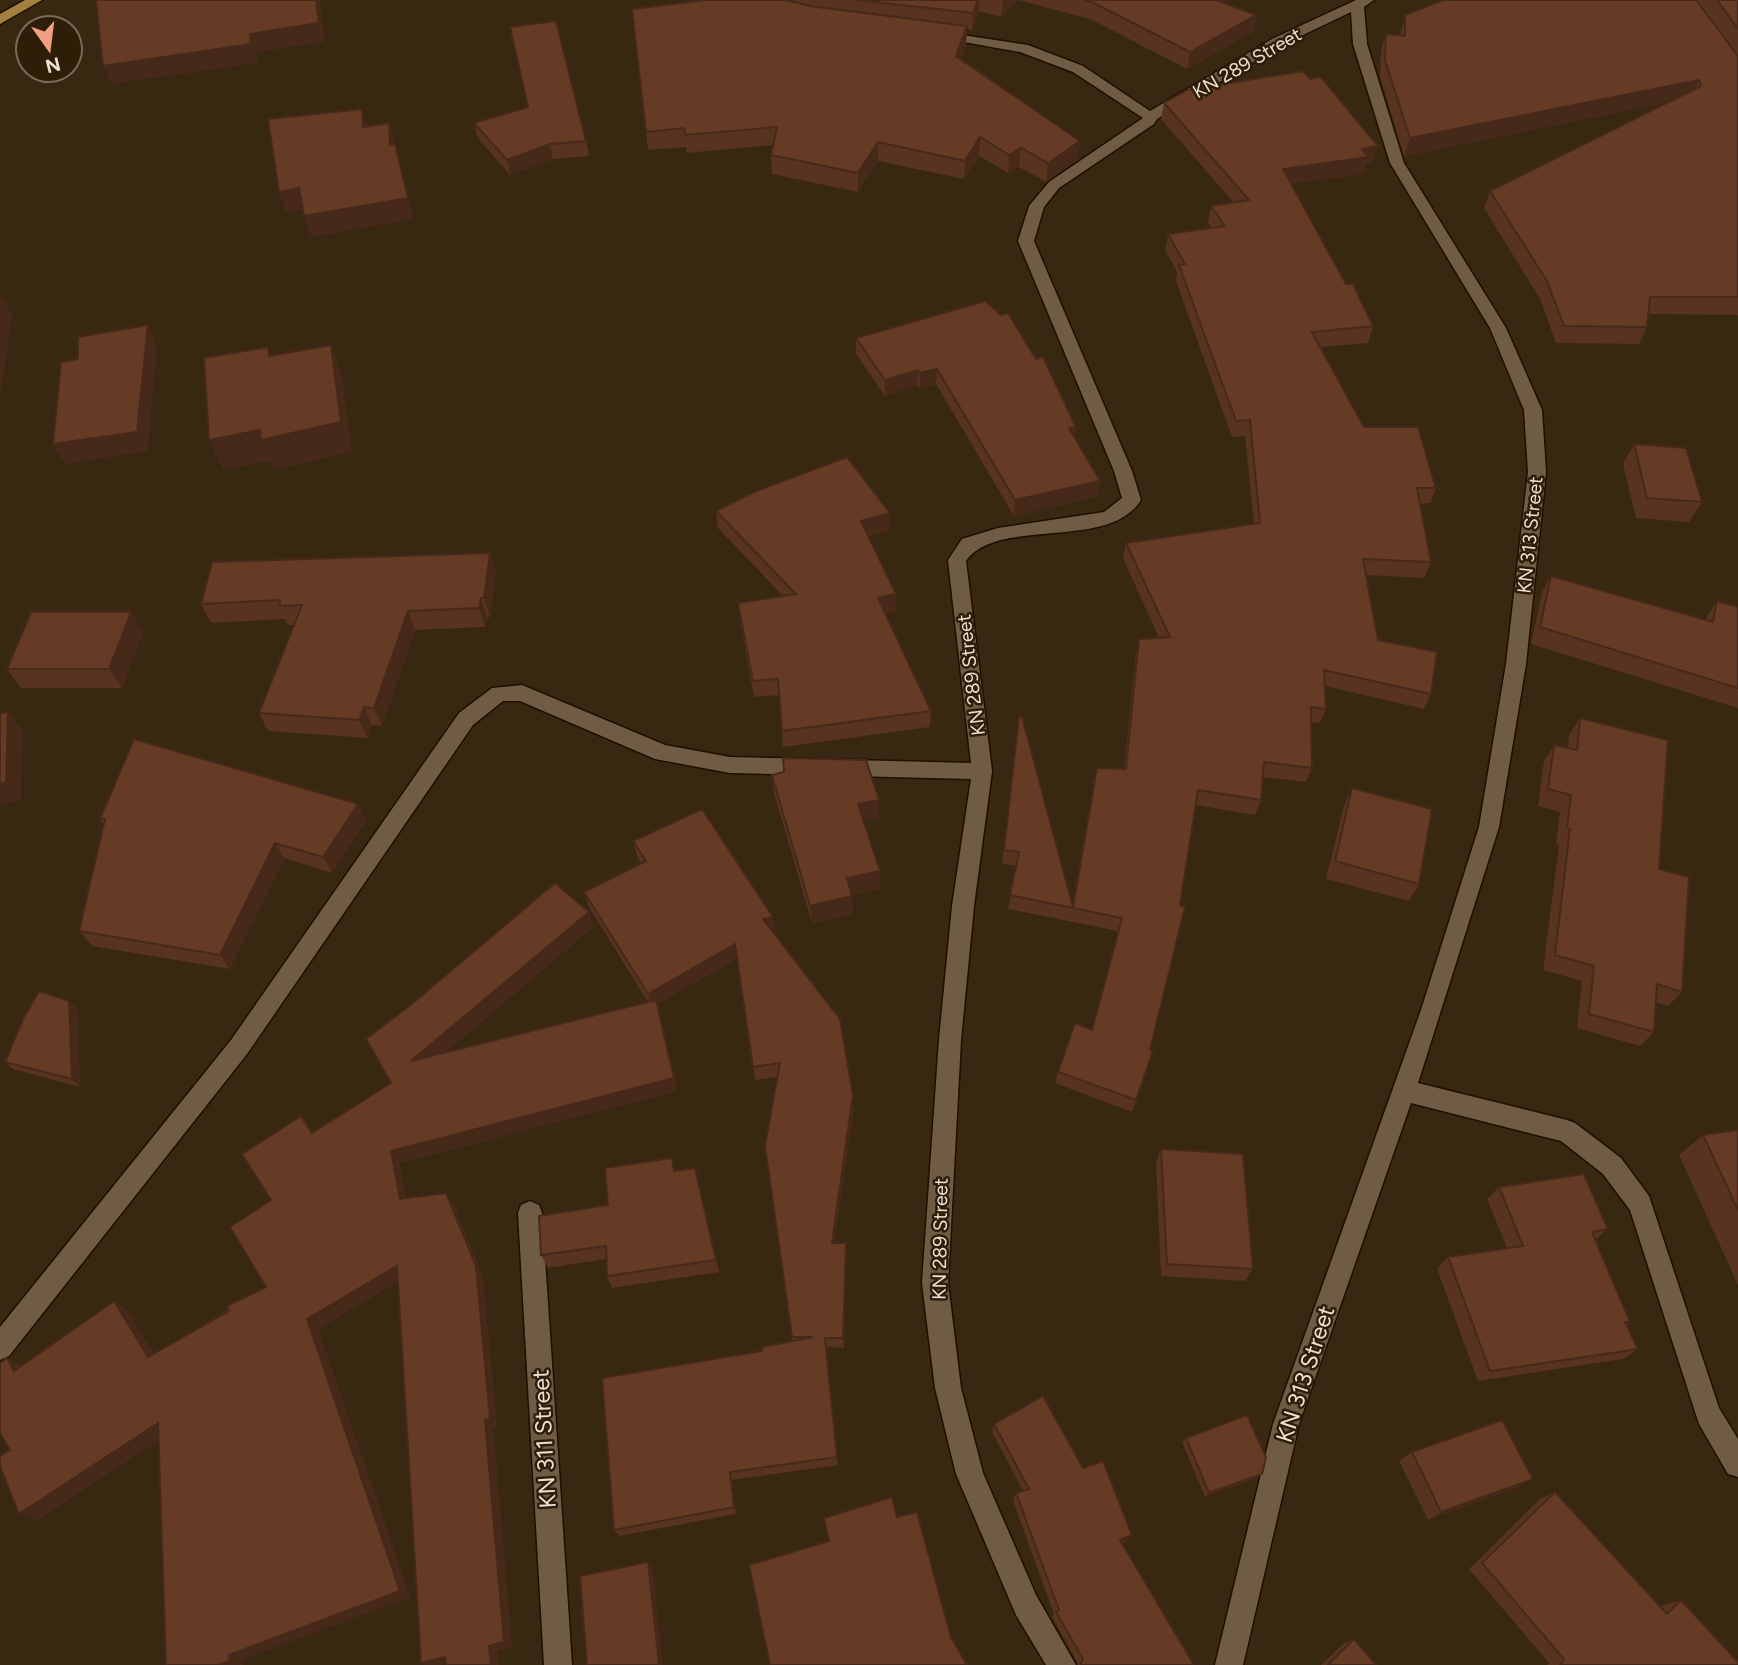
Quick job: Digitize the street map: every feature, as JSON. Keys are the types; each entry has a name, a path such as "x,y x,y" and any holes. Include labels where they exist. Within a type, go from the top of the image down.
{"main road":[{"path":"0,20 35,0"}],"street":[{"name":"KN 289 Street","path":"1062,1665 1026,1605 970,1474 948,1388 935,1283 950,1040 963,906 982,771 957,560 968,544 998,535 1109,519 1132,500 1123,471 1026,241 1037,206 1054,185 1149,121 1150,117 1277,43 1362,3"},
{"name":"KN 313 Street","path":"1229,1665 1286,1424 1432,1010 1489,827 1516,664 1537,472 1533,410 1498,328 1396,163 1360,44 1362,3"},
{"path":"930,33 982,39 1023,48 1077,69 1150,117"},
{"path":"0,1347 239,1046 466,719 499,693 522,693 662,753 730,765 982,771"},
{"path":"1404,1090 1567,1131 1612,1166 1640,1204 1708,1415 1738,1464"},
{"name":"KN 311 Street","path":"530,1213 558,1665"}],"building":[{"path":"96,0 316,0 319,23 250,34 251,44 103,66"},
{"path":"706,0 786,0 810,6 967,26 956,56 1080,141 1048,163 1021,148 1009,155 980,137 965,161 878,142 858,173 771,155 777,127 685,135 684,128 646,132 632,9"},
{"path":"857,0 978,0 973,13"},
{"path":"1083,0 1216,0 1256,15 1190,52 1092,2"},
{"path":"1443,0 1696,0 1738,56 1738,297 1650,297 1647,327 1564,326 1547,281 1490,191 1701,86 1699,80 1410,138 1385,60 1386,34 1405,36 1405,15"},
{"path":"1717,0 1738,0 1738,29"},
{"path":"556,21 586,141 550,144 507,160 474,123 528,107 510,27"},
{"path":"1303,71 1310,79 1321,77 1378,146 1362,149 1368,157 1283,169 1346,284 1353,284 1373,326 1312,332 1364,427 1418,427 1436,488 1417,488 1431,562 1363,559 1378,640 1437,652 1431,694 1324,670 1326,709 1311,707 1312,768 1264,762 1261,800 1198,790 1180,905 1185,907 1150,1050 1153,1051 1136,1100 1058,1072 1075,1023 1092,1030 1122,918 1010,895 1019,852 1004,850 1019,717 1022,717 1073,907 1097,768 1126,769 1139,639 1170,637 1126,543 1260,523 1250,420 1236,421 1179,265 1185,264 1168,234 1225,226 1211,206 1249,200 1164,103 1187,90"},
{"path":"362,109 363,127 389,123 390,145 395,144 408,198 304,216 299,188 279,192 268,119"},
{"path":"985,301 1001,315 1008,313 1036,359 1043,357 1076,427 1069,428 1100,481 1015,500 937,369 920,373 918,370 885,380 856,338"},
{"path":"148,325 137,432 53,444 61,362 78,359 78,337"},
{"path":"331,345 341,422 261,440 260,430 209,440 204,358 268,347 269,356"},
{"path":"1634,444 1686,448 1702,502 1647,498"},
{"path":"847,457 890,513 861,521 896,594 878,598 931,711 782,731 778,679 753,681 738,603 796,594 716,511 754,492"},
{"path":"490,553 484,598 481,598 479,608 408,611 374,708 364,707 359,720 259,713 302,605 279,606 280,600 201,604 212,562"},
{"path":"1551,576 1713,622 1717,601 1738,607 1738,688 1540,627"},
{"path":"31,612 131,612 109,669 7,669"},
{"path":"8,711 6,782 0,784 0,714"},
{"path":"1580,718 1668,740 1659,869 1689,877 1682,992 1657,984 1654,1032 1589,1014 1594,966 1555,955 1570,829 1567,828 1571,795 1548,789 1554,745 1577,750"},
{"path":"134,739 358,804 323,857 275,843 220,955 79,931 105,819 100,819"},
{"path":"783,758 866,760 879,800 858,804 880,871 847,878 852,896 810,906 772,775 784,772"},
{"path":"1352,788 1432,809 1419,884 1335,861"},
{"path":"702,809 773,917 763,919 840,1019 853,1095 832,1243 846,1243 843,1338 825,1338 837,1457 730,1472 734,1507 614,1530 602,1378 762,1351 762,1347 813,1337 792,1337 765,1146 780,1063 753,1067 735,944 648,994 584,892 646,861 633,841"},
{"path":"555,883 589,912 411,1061 656,1000 674,1078 391,1151 400,1199 446,1193 476,1266 490,1419 485,1420 504,1642 489,1646 491,1665 446,1665 445,1657 421,1663 397,1266 307,1319 400,1591 229,1655 230,1661 217,1665 166,1665 158,1423 19,1514 0,1466 0,1456 10,1450 0,1433 0,1363 7,1358 14,1371 114,1301 148,1357 229,1311 227,1306 266,1287 230,1227 271,1200 242,1154 301,1116 312,1133 391,1083 366,1039 413,1003"},
{"path":"39,991 69,1001 72,1079 5,1062 24,1017"},
{"path":"1738,1130 1738,1210 1703,1135"},
{"path":"1161,1149 1243,1154 1253,1269 1167,1264"},
{"path":"672,1158 674,1171 695,1168 716,1260 607,1276 606,1246 541,1255 539,1216 608,1205 605,1168"},
{"path":"1584,1174 1608,1229 1592,1232 1630,1322 1625,1322 1638,1349 1490,1371 1448,1257 1523,1246 1499,1187"},
{"path":"1043,1396 1083,1468 1103,1461 1132,1535 1120,1540 1194,1665 1081,1665 1083,1659 1056,1612 1059,1610 1016,1493 1029,1489 994,1424"},
{"path":"1247,1415 1266,1457 1262,1474 1209,1493 1186,1438"},
{"path":"1502,1420 1533,1479 1441,1512 1412,1452"},
{"path":"1555,1492 1667,1614 1681,1600 1738,1665 1560,1665 1564,1659 1482,1563"},
{"path":"892,1497 897,1517 917,1512 951,1637 967,1665 770,1665 749,1565 829,1541 824,1518"},
{"path":"648,1562 659,1665 587,1665 580,1576"},
{"path":"1354,1639 1376,1665 1328,1665"}]}
